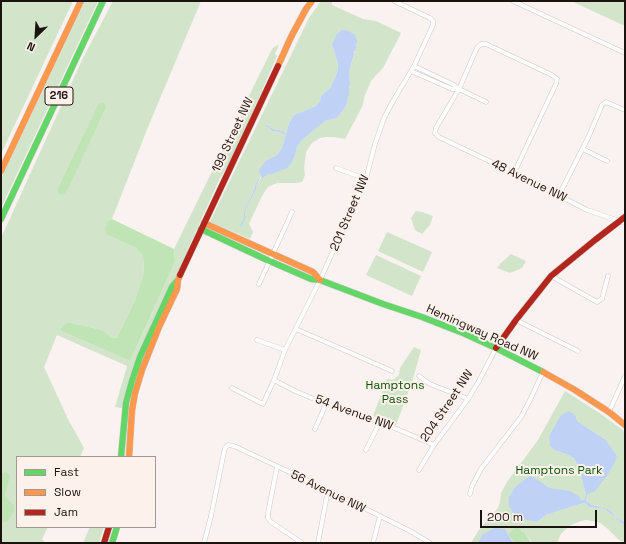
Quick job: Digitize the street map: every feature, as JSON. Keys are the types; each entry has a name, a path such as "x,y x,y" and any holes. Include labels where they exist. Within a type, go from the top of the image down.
{"main road":[{"name":"216","path":"1,171 81,1"},
{"name":"216","path":"1,219 103,1"},
{"name":"199 Street NW","path":"121,456 126,403 140,357 172,287 178,280 291,37 312,1"},
{"name":"204 Street NW","path":"496,348 551,276 595,240 623,221"},
{"name":"Hemingway Road NW","path":"203,226 313,272 320,280"},
{"name":"Hemingway Road NW","path":"203,226 269,261 311,279 320,280 422,317 496,348 575,390 609,412 625,425"},
{"name":"199 Street NW","path":"129,456 133,405 138,382 159,327 177,289 178,280"},
{"path":"104,543 109,528"},
{"path":"112,543 117,528"}],"street":[{"name":"201 Street NW","path":"232,388 263,404 285,350 320,280 366,179 380,127 392,101 414,66 433,25 433,21 428,17 394,1"},
{"path":"513,1 625,53"},
{"path":"459,89 477,48 481,44 486,44 552,75 557,79 514,173"},
{"path":"414,66 486,102"},
{"path":"411,71 452,89 459,89"},
{"name":"48 Avenue NW","path":"459,89 438,125 435,133 439,137 587,210 623,221"},
{"path":"559,195 583,149 602,105 606,102 625,110"},
{"path":"583,149 608,161"},
{"path":"336,168 366,179"},
{"path":"259,284 292,212"},
{"path":"551,276 597,302 602,299 608,276"},
{"path":"516,320 578,351"},
{"path":"296,329 392,371"},
{"path":"257,340 285,350"},
{"name":"204 Street NW","path":"419,470 434,445 468,399 496,348"},
{"path":"470,494 472,486 481,469 521,417 543,372"},
{"path":"419,376 430,384 468,399"},
{"path":"609,412 625,376"},
{"name":"54 Avenue NW","path":"274,380 326,404 380,422 434,445"},
{"path":"315,429 326,404"},
{"path":"366,450 380,422"},
{"name":"56 Avenue NW","path":"206,542 225,448 228,445 234,446 328,490 410,531 430,543"},
{"path":"277,467 268,518 271,522 302,543"},
{"path":"318,543 328,490"},
{"path":"373,543 380,516"}],"green space":[{"path":"1,1 73,1 1,154"},
{"path":"85,1 98,1 1,208 1,179"},
{"path":"113,1 201,1 148,127 112,219 108,221 107,235 136,248 143,256 144,272 135,300 117,337 113,338 102,330 68,322 59,330 130,361 175,262 174,249 272,49 279,45 275,54 277,56 231,161 220,178 188,249 182,267 167,291 152,323 135,364 122,408 115,407 127,366 57,335 44,367 69,421 84,448 80,456 16,456 16,528 48,528 42,539 44,541 43,543 1,543 1,523 7,522 5,472 1,474 1,238 82,60","holes":["102,102 106,108 65,194 58,187 98,104"]},
{"path":"321,1 332,1 332,5 363,19 376,21 401,33 383,68 371,81 362,107 345,139 334,137 320,138 312,143 306,152 304,168 305,175 302,182 277,183 268,187 262,196 249,224 253,232 250,239 210,222 309,18","holes":["341,30 357,44 349,72 350,84 346,106 337,118 325,121 302,140 297,147 291,164 272,174 262,176 248,205 245,213 246,217 242,221 255,185 267,160 277,155 282,148 286,135 272,131 266,125 273,129 283,131 286,134 289,123 294,115 316,106 320,101 321,96 331,87 337,73 338,64 332,44 336,35"]},
{"path":"571,1 625,1 625,26"},
{"path":"102,102 105,104 106,108 69,187 65,194 62,195 58,193 58,187 98,104"},
{"path":"416,211 433,216 430,225 422,234 415,230 411,218"},
{"path":"112,219 174,249 175,262 130,361 59,330 68,322 102,330 113,338 117,337 135,300 144,272 143,256 136,248 107,235 105,229 108,221"},
{"path":"387,232 432,252 423,272 378,251"},
{"path":"511,254 526,261 522,268 510,273 497,268 501,263"},
{"path":"376,255 421,276 412,296 366,275"},
{"name":"Hamptons Pass","path":"414,347 421,350 412,382 396,425 373,416 387,379 393,380 399,375 400,368"},
{"name":"Hamptons Park","path":"565,391 601,414 625,432 625,522 615,517 608,509 592,505 586,501 588,494 617,456 606,440 577,421 555,426 549,436 554,450 574,458 579,469 586,494 584,500 582,501 550,488 544,484 515,487 509,497 537,522 546,515 585,503 589,507 605,509 625,526 625,543 619,540 600,523 586,520 569,526 561,534 557,543 531,543 524,532 512,530 508,534 515,543 512,541 505,529 478,543 471,543 478,531 498,508 501,493 507,482 538,440"},
{"path":"5,472 10,475 5,496 14,506 14,512 7,522 1,523 1,474"},
{"path":"90,528 104,528 99,543 83,543"},
{"path":"515,528 519,528 524,532 531,543 516,543 513,541 508,534"}],"water":[{"path":"341,30 346,30 354,34 357,41 349,72 350,84 346,106 337,118 325,121 302,140 297,147 291,164 287,168 262,178 261,176 248,205 245,213 246,217 241,227 240,226 246,207 261,175 259,171 267,160 277,155 282,148 286,135 272,131 266,127 266,125 273,129 283,131 286,134 289,123 294,115 316,106 320,101 321,96 331,87 337,73 338,64 332,44 336,35"},
{"path":"569,411 575,415 577,421 606,440 617,456 606,477 595,491 588,494 586,501 592,505 608,509 615,517 625,522 625,526 605,509 589,507 585,503 546,515 537,522 523,519 514,514 509,506 509,497 515,487 530,476 550,488 570,491 580,497 580,500 584,500 586,494 579,469 574,458 554,450 550,445 549,436 561,415"},
{"path":"494,528 505,529 512,541 515,543 478,543 482,535"}],"traffic: fast":[{"path":"1,219 103,1"},
{"path":"201,229 311,279 320,280 463,333 543,372"},
{"path":"121,456 126,403 132,381 140,357 172,287 177,281"},
{"path":"112,543 117,528"}],"traffic: slow":[{"path":"1,171 81,1"},
{"path":"278,66 291,37 312,1"},
{"path":"204,223 313,272 320,280"},
{"path":"129,456 132,410 135,393 142,370 159,327 177,289 180,275"},
{"path":"543,372 575,390 609,412 625,425"}],"traffic: jam":[{"path":"180,275 278,66"},
{"path":"496,348 551,276 625,217"},
{"path":"104,543 109,528"}]}
